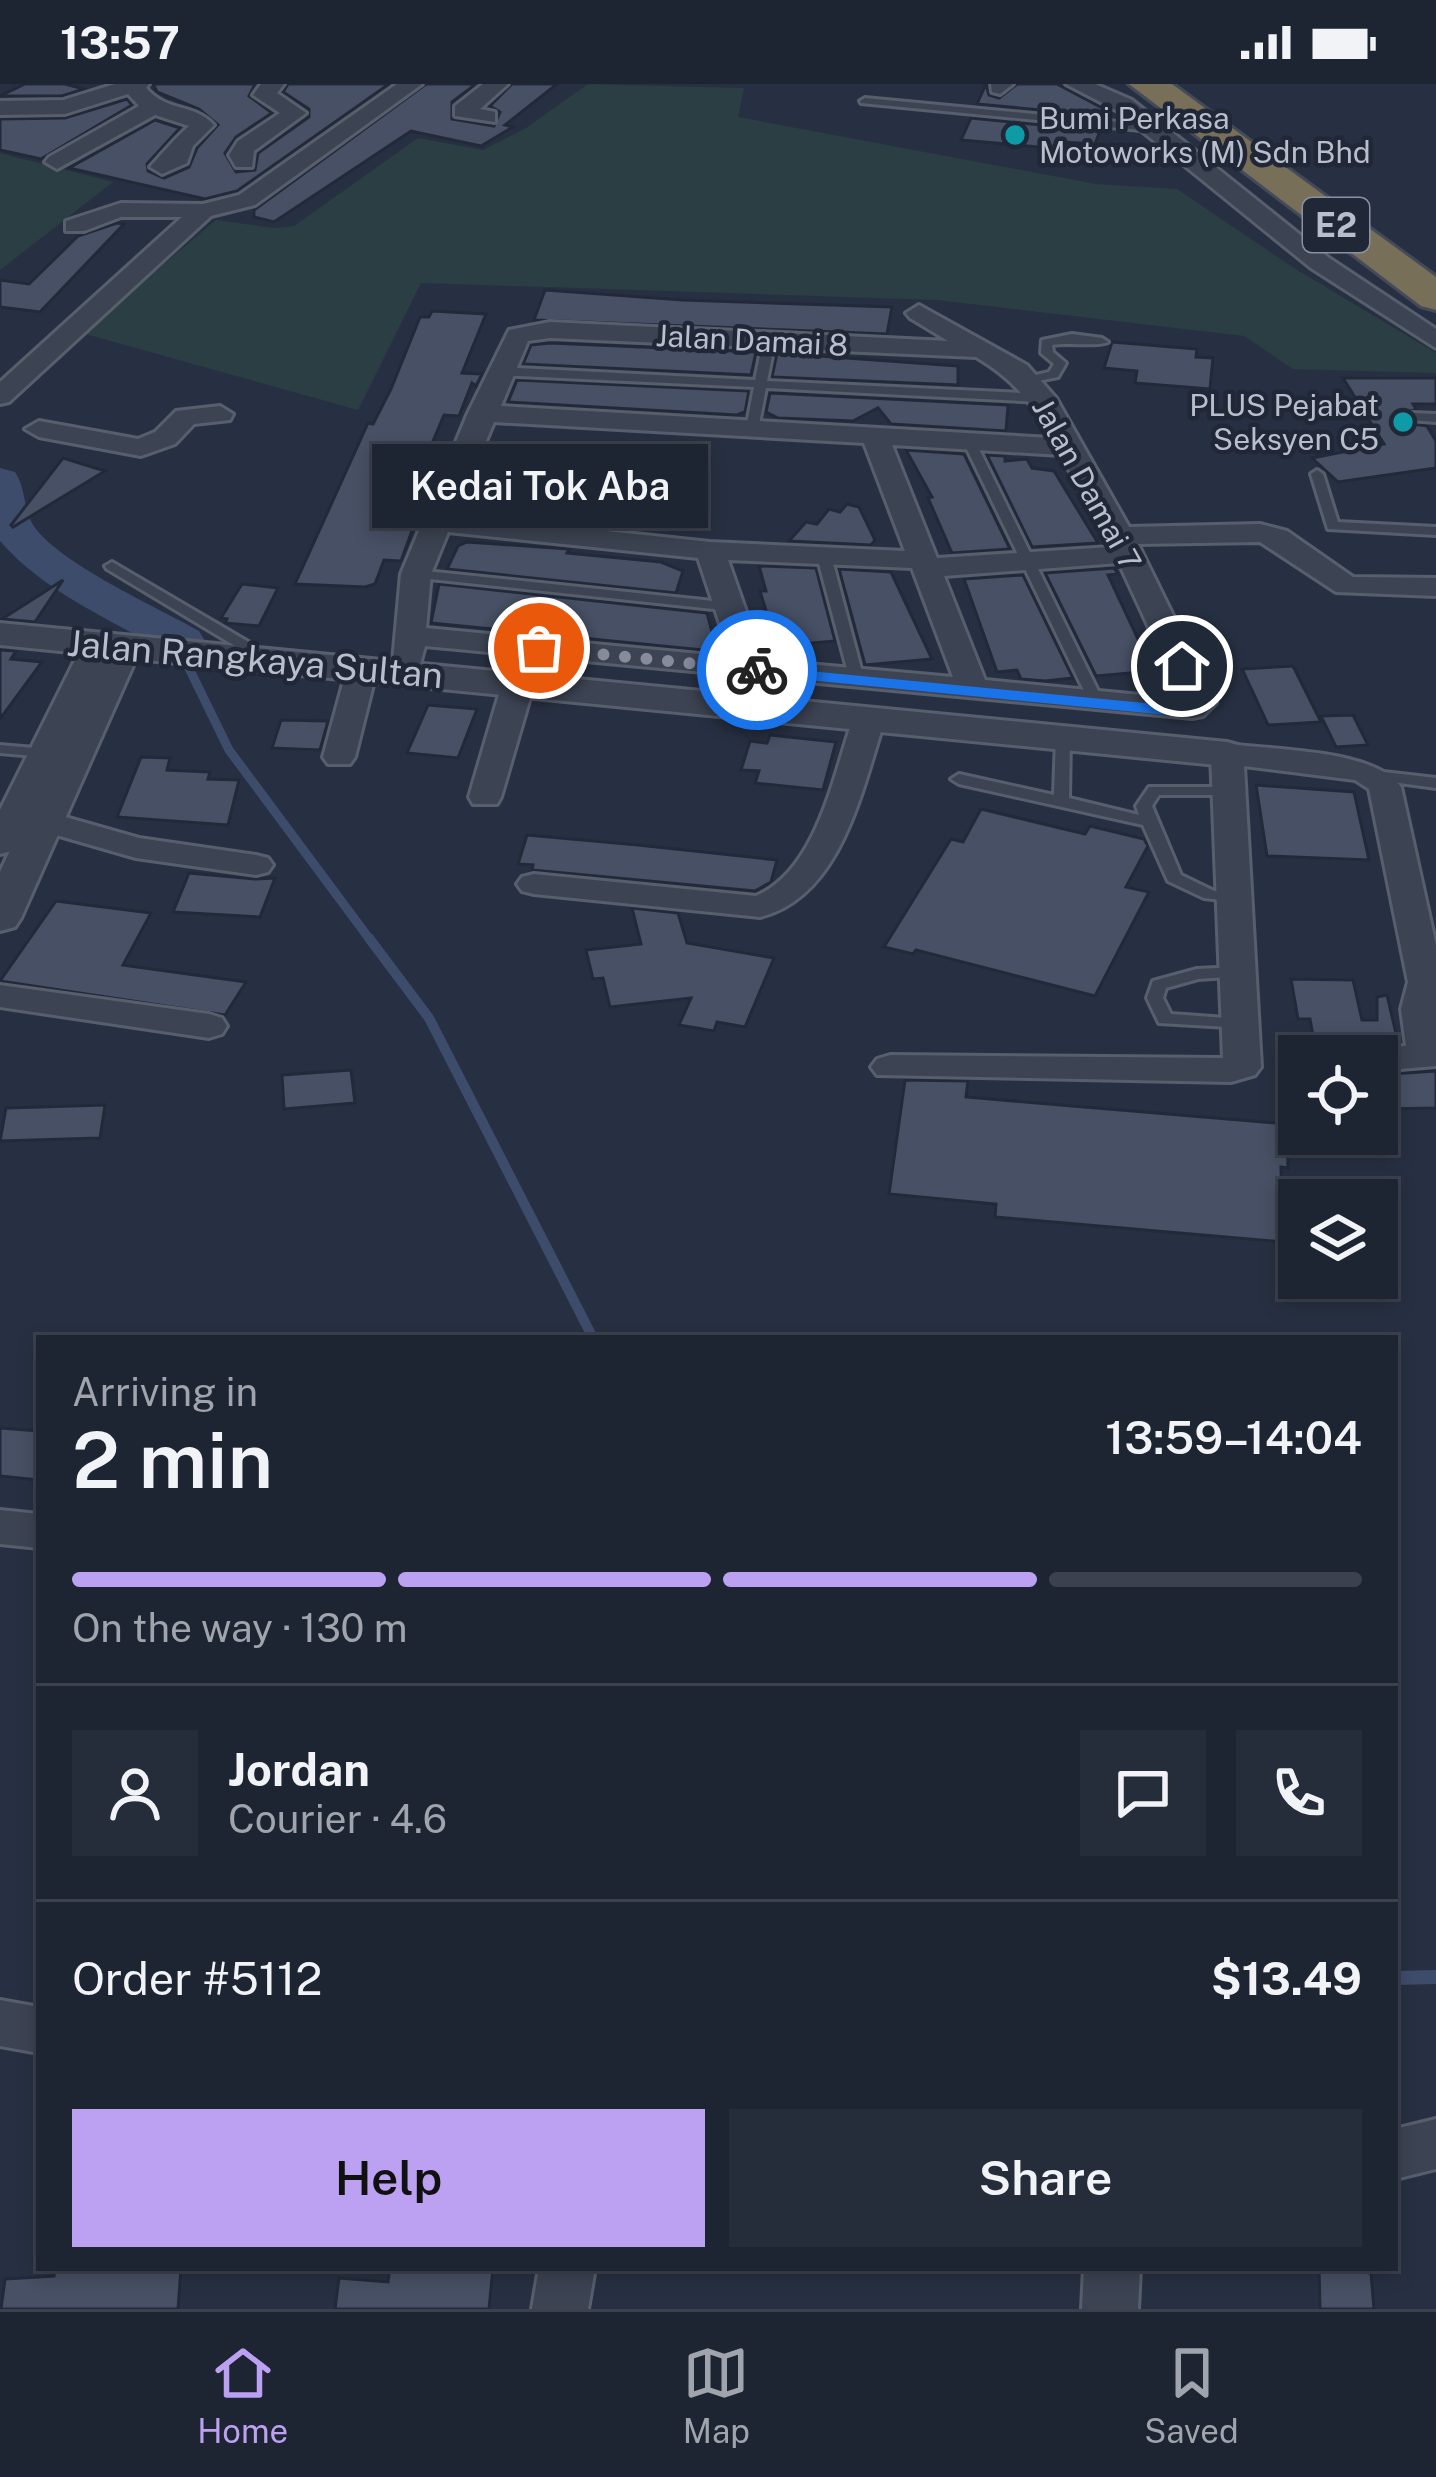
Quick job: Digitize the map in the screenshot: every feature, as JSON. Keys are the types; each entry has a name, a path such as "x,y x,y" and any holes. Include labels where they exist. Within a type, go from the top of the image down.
{"highway":[{"name":"E2","path":"1148,84 1436,297"},
{"name":"E2","path":"1190,84 1436,263"}],"street":[{"path":"244,162 240,154 246,146 295,113 264,95 273,84"},
{"path":"75,226 97,212 202,211 247,200 411,84"},
{"path":"487,117 463,111 497,84"},
{"path":"1077,84 1124,105 1320,263 1436,340"},
{"path":"0,108 65,107 136,85 152,108"},
{"path":"57,162 152,108 190,116 203,125 182,145 179,158 162,167"},
{"path":"108,466 38,429 7,390 202,211"},
{"name":"Jalan Damai 7","path":"919,313 986,351 1035,390 1072,446 1200,704 1177,711 1097,703"},
{"name":"Jalan Damai 8","path":"499,371 518,335 550,330 986,351"},
{"path":"499,371 416,574 409,654 749,688 857,680 1097,703"},
{"path":"481,413 1072,446"},
{"path":"38,429 141,448 165,438 185,417 220,414"},
{"path":"875,436 974,692"},
{"path":"436,522 710,551 924,564 1030,561 1124,545 1260,533 1277,537 1346,586 1436,587"},
{"path":"710,551 732,607 749,688"},
{"name":"Jalan Rangkaya Sultan","path":"0,634 362,669 409,654 518,684 749,688 869,719 1064,738 1228,772"},
{"path":"0,844 46,753 111,645"},
{"path":"0,918 44,820 111,645"},
{"path":"339,757 362,669"},
{"path":"485,796 518,684"},
{"path":"534,884 774,904 818,858 869,719"},
{"path":"890,1067 1242,1067 1228,772 1375,776 1385,787 1426,982 1419,1009 1424,1058 1398,1058"},
{"path":"44,820 136,848 256,865"},
{"path":"0,996 209,1026"},
{"path":"0,1527 36,1531"},
{"path":"0,2023 36,2029"},
{"path":"1398,2153 1436,2144"},
{"path":"560,2309 567,2271"},
{"path":"1110,2309 1112,2271"}],"lane":[{"path":"866,100 1151,128"},
{"path":"499,371 761,384 1035,390 1060,363 1047,353 1046,343 1072,338 1102,342"},
{"path":"752,429 769,340"},
{"path":"1412,418 1436,418"},
{"path":"970,443 1097,703"},
{"path":"1317,474 1333,526 1436,531"},
{"path":"824,556 857,680"},
{"path":"112,566 268,660"},
{"path":"416,574 732,607"},
{"path":"1060,801 1064,738"},
{"path":"0,749 46,753"},
{"path":"1228,772 1154,790 1144,806 1174,878 1210,895 1234,899"},
{"path":"1375,776 1436,783"},
{"path":"958,779 1149,822"},
{"path":"1238,972 1178,977 1159,985 1155,998 1165,1018 1240,1024"}],"green space":[{"path":"588,84 744,88 738,117 1096,184 1177,189 1294,268 1436,353 1436,373 1293,369 1244,336 937,300 421,283 358,410 82,333 216,220 273,228 294,226 418,138 483,150 526,128"},
{"path":"0,153 113,182 0,270"}],"building":[{"path":"25,84 84,89 62,96 0,96"},
{"path":"153,84 255,84 249,96 272,113 236,137 225,153 236,172 255,170 258,153 309,117 309,109 283,92 288,84 389,84 237,191 205,199 69,168 155,120 180,128 147,164 148,171 164,178 189,167 197,148 218,125 199,109 157,92"},
{"path":"426,84 476,84 452,102 452,119 494,126 500,112 490,106 512,84 557,84 505,125 513,127 481,146 411,131 274,222 254,217 254,210"},
{"path":"986,84 989,95 999,98 1017,84 1057,84 1106,110 1104,116 977,104"},
{"path":"127,99 132,105 41,159 0,150 0,119 65,118"},
{"name":"Bumi Perkasa Motoworks (M) Sdn Bhd","path":"971,118 1100,131 1095,144 1063,142 1061,149 961,140"},
{"path":"124,224 40,312 0,307 0,280 29,284 78,236"},
{"path":"545,290 892,307 887,334 534,320"},
{"path":"432,311 486,314 462,373 482,374 476,386 472,383 459,416 444,415 405,508 413,508 406,528 413,528 401,561 384,560 375,584 365,587 295,584 368,423 373,424 391,389 420,317 429,317"},
{"path":"1112,342 1197,349 1196,357 1213,358 1210,389 1135,383 1137,371 1104,368"},
{"path":"531,345 756,352 751,375 523,364"},
{"path":"777,353 958,366 958,385 772,377"},
{"name":"PLUS Pejabat Seksyen C5","path":"1343,378 1436,378 1436,404 1413,404 1416,409 1405,414 1406,423 1427,426 1436,441 1436,468 1338,482 1312,458 1384,444"},
{"path":"517,380 749,391 745,412 737,415 508,402"},
{"path":"770,393 1008,405 1006,431 891,424 878,408 853,421 778,418 766,412"},
{"path":"906,450 964,454 1010,549 952,553 928,498 932,497"},
{"path":"987,455 1005,456 1005,461 1027,459 1032,468 1054,471 1098,543 1032,547"},
{"path":"63,458 105,471 13,527 11,525"},
{"path":"847,504 859,507 875,540 871,545 789,541 806,522 817,524 829,509 840,512"},
{"path":"467,542 569,549 567,553 661,562 683,571 676,593 447,569 458,546"},
{"path":"759,566 816,568 835,641 777,646 760,591 766,591"},
{"path":"1114,568 1118,574 1108,575 1153,671 1096,676 1045,573"},
{"path":"839,569 891,572 932,659 865,665"},
{"path":"1023,575 1073,678 1045,681 1021,679 1017,670 997,672 964,579"},
{"path":"63,580 35,622 2,619"},
{"path":"242,584 278,588 259,626 225,623 227,619 221,618"},
{"path":"439,584 707,613 715,643 703,650 431,623"},
{"path":"0,650 16,651 11,659 42,662 0,719"},
{"path":"1293,666 1321,722 1268,725 1242,669"},
{"path":"428,705 477,709 458,758 407,753"},
{"path":"1353,715 1368,745 1336,747 1321,716"},
{"path":"281,720 328,721 320,750 272,748"},
{"path":"770,735 836,742 823,790 755,783 759,771 741,770 750,741 767,743"},
{"path":"141,757 170,758 167,770 210,772 208,779 239,780 228,825 117,817"},
{"path":"1256,785 1354,792 1369,860 1267,856"},
{"path":"981,809 1085,834 1090,826 1144,839 1148,846 1126,887 1149,892 1095,996 916,950 913,954 884,947 951,839 963,842"},
{"path":"527,835 777,860 771,882 755,891 532,870 533,865 518,864"},
{"path":"189,873 275,878 260,917 173,912"},
{"path":"56,901 151,913 123,965 246,982 225,1015 0,981"},
{"path":"632,908 678,913 687,943 774,958 745,1027 717,1022 714,1031 679,1025 691,998 610,1007 603,978 593,979 586,950 641,944"},
{"path":"1291,979 1353,980 1362,1020 1377,1020 1377,997 1387,995 1396,1035 1313,1035 1310,1019 1298,1019"},
{"path":"351,1070 355,1103 284,1109 282,1075"},
{"path":"1436,1071 1436,1108 1398,1109 1398,1074"},
{"path":"905,1080 968,1081 966,1097 1278,1123 1278,1155 1288,1155 1288,1168 1281,1167 1278,1179 1278,1242 995,1217 996,1204 889,1194"},
{"path":"105,1105 100,1138 0,1141 6,1108"},
{"path":"0,1428 36,1431 36,1480 0,1476"},
{"path":"55,2271 181,2271 178,2309 1,2309 5,2279 54,2276"},
{"path":"390,2271 493,2271 489,2309 335,2309 339,2278 388,2282"},
{"path":"1319,2271 1371,2273 1374,2309 1320,2309"}],"waterway":[{"path":"0,481 10,522 30,548 70,577 182,641"},
{"path":"186,662 229,750 371,941"},
{"path":"369,938 429,1018 591,1335"},
{"path":"1398,1978 1436,1977"}],"way so far":[{"path":"539,648 757,670"}],"place":[{"name":"Bumi Perkasa Motoworks (M) Sdn Bhd","path":"1015,135"},
{"name":"PLUS Pejabat Seksyen C5","path":"1403,422"},
{"name":"Kedai Tok Aba","path":"539,648"}],"route":[{"path":"757,670 1177,711 1200,704 1182,666"}]}
